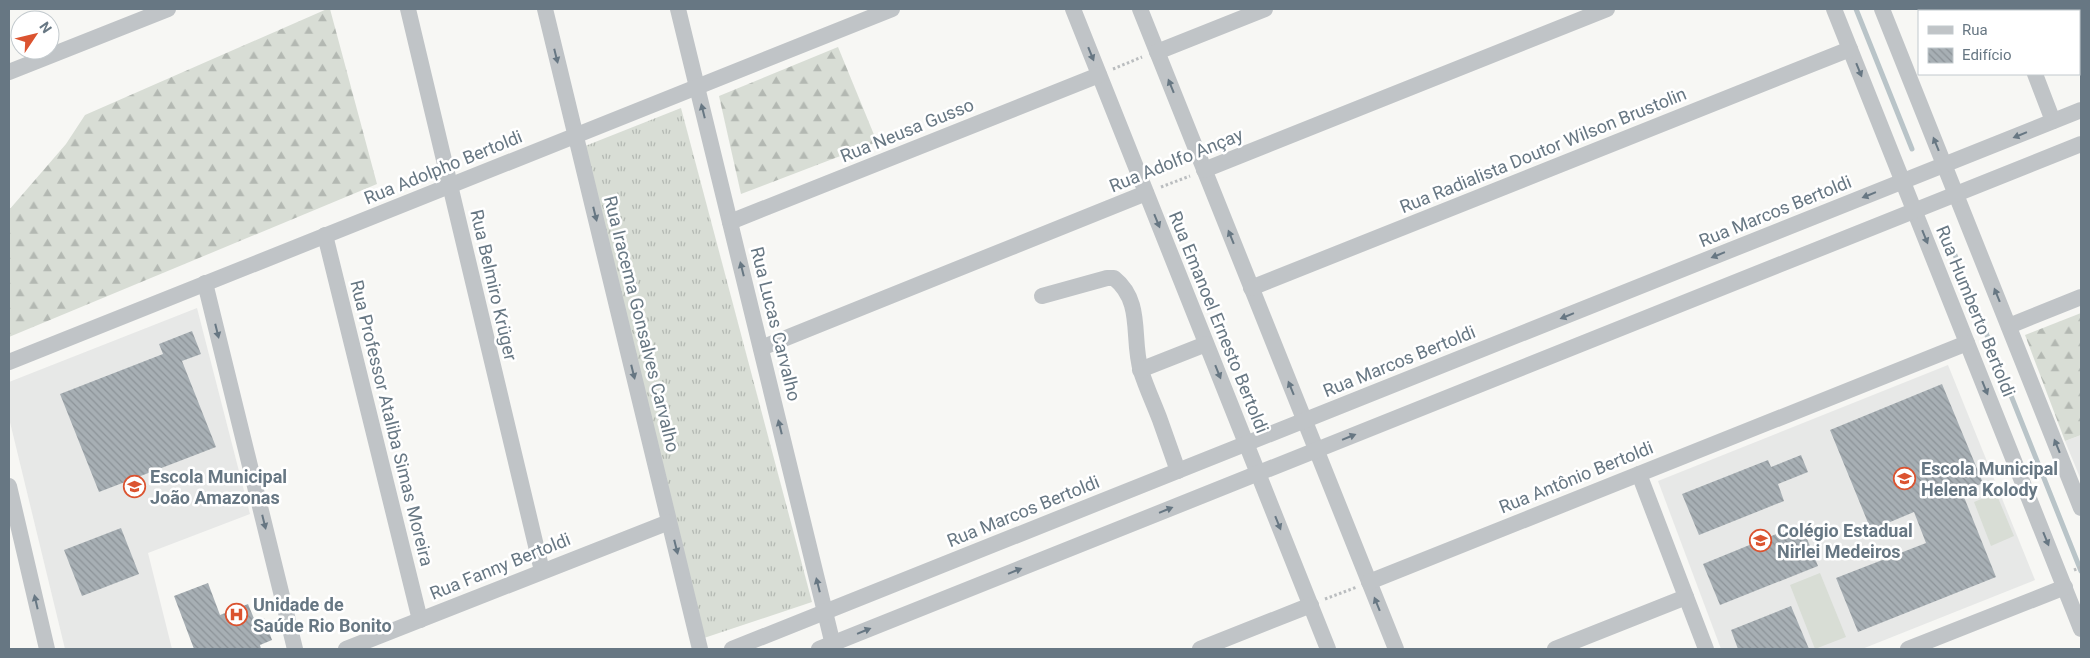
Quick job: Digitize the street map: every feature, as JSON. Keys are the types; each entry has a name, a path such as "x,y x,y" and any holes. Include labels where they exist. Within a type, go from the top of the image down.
{"street":[{"path":"9,72 168,9"},
{"name":"Rua Belmiro Krüger","path":"408,9 542,571"},
{"name":"Rua Iracema Gonsalves Carvalho","path":"545,9 700,649"},
{"name":"Rua Lucas Carvalho","path":"678,9 825,612 828,647"},
{"name":"Rua Adolpho Bertoldi","path":"9,362 892,9"},
{"name":"Rua Emanoel Ernesto Bertoldi","path":"1072,9 1328,649"},
{"path":"1140,9 1396,649"},
{"path":"1157,52 1265,9"},
{"name":"Rua Adolfo Ançay","path":"1204,170 1607,9"},
{"name":"Rua Humberto Bertoldi","path":"1834,9 2081,628"},
{"name":"Rua Humberto Bertoldi","path":"1882,9 2081,508"},
{"name":"Rua Radialista Doutor Wilson Brustolin","path":"1251,288 1850,49"},
{"name":"Rua Neusa Gusso","path":"730,222 1099,75"},
{"path":"2035,75 2053,121"},
{"name":"Rua Marcos Bertoldi","path":"732,649 2081,110"},
{"path":"828,647 2081,144"},
{"name":"Rua Adolfo Ançay","path":"761,348 1146,193"},
{"name":"Rua Professor Ataliba Simas Moreira","path":"325,235 420,620"},
{"path":"1042,296 1107,278 1114,278 1127,292 1134,309 1137,331 1136,351 1140,370 1178,471"},
{"path":"205,283 295,649"},
{"path":"2009,326 2081,297"},
{"name":"Rua Antônio Bertoldi","path":"1369,582 1967,342"},
{"path":"1140,370 1206,344"},
{"path":"1639,474 1706,649"},
{"path":"9,486 47,649"},
{"name":"Rua Fanny Bertoldi","path":"346,649 669,522"},
{"path":"1908,649 2065,587"},
{"path":"1555,649 1686,597"},
{"path":"1200,649 1311,605"}],"path":[{"path":"1099,75 1157,52"},
{"name":"Rua Adolfo Ançay","path":"1146,193 1204,170"},
{"path":"1989,398 2031,381"},
{"path":"1311,605 1369,582"}],"shaded area":[{"name":"Escola Municipal João Amazonas","path":"197,308 250,514 148,553 172,649 65,649 9,418 9,382"},
{"path":"1948,365 2035,580 1862,649 1721,649 1658,481"},
{"path":"2081,435 2081,480 2065,441"}],"green space":[{"path":"330,9 377,184 9,337 9,210 66,144 85,115"},
{"path":"838,47 877,142 741,194 719,96"},
{"path":"681,108 812,602 704,638 580,148"},
{"path":"2081,313 2081,435 2065,441 2025,335"},
{"path":"1996,493 2014,536 1991,546 1974,502"},
{"path":"1820,573 1846,637 1815,649 1790,585"}],"building":[{"path":"192,331 201,354 182,361 216,447 99,492 60,394 163,354 159,344"},
{"path":"1942,384 1983,483 1962,492 1996,577 1858,632 1836,578 1926,543 1914,512 1871,530 1830,430"},
{"path":"1801,455 1808,472 1778,484 1784,501 1699,535 1682,494 1768,460 1771,467"},
{"path":"1801,524 1818,566 1720,605 1703,564"},
{"path":"121,528 139,574 82,596 64,550"},
{"name":"Unidade de Saúde Rio Bonito","path":"208,583 220,615 248,604 255,621 264,618 272,640 260,645 261,649 194,649 174,596"},
{"path":"1791,606 1809,649 1738,649 1731,630"}],"waterway":[{"path":"1856,9 1912,149"},
{"path":"1945,230 2081,571"}],"place":[{"name":"Escola Municipal Helena Kolody","path":"1905,478"},
{"name":"Escola Municipal João Amazonas","path":"134,486"},
{"name":"Colégio Estadual Nirlei Medeiros","path":"1761,540"},
{"name":"Unidade de Saúde Rio Bonito","path":"237,614"}]}
